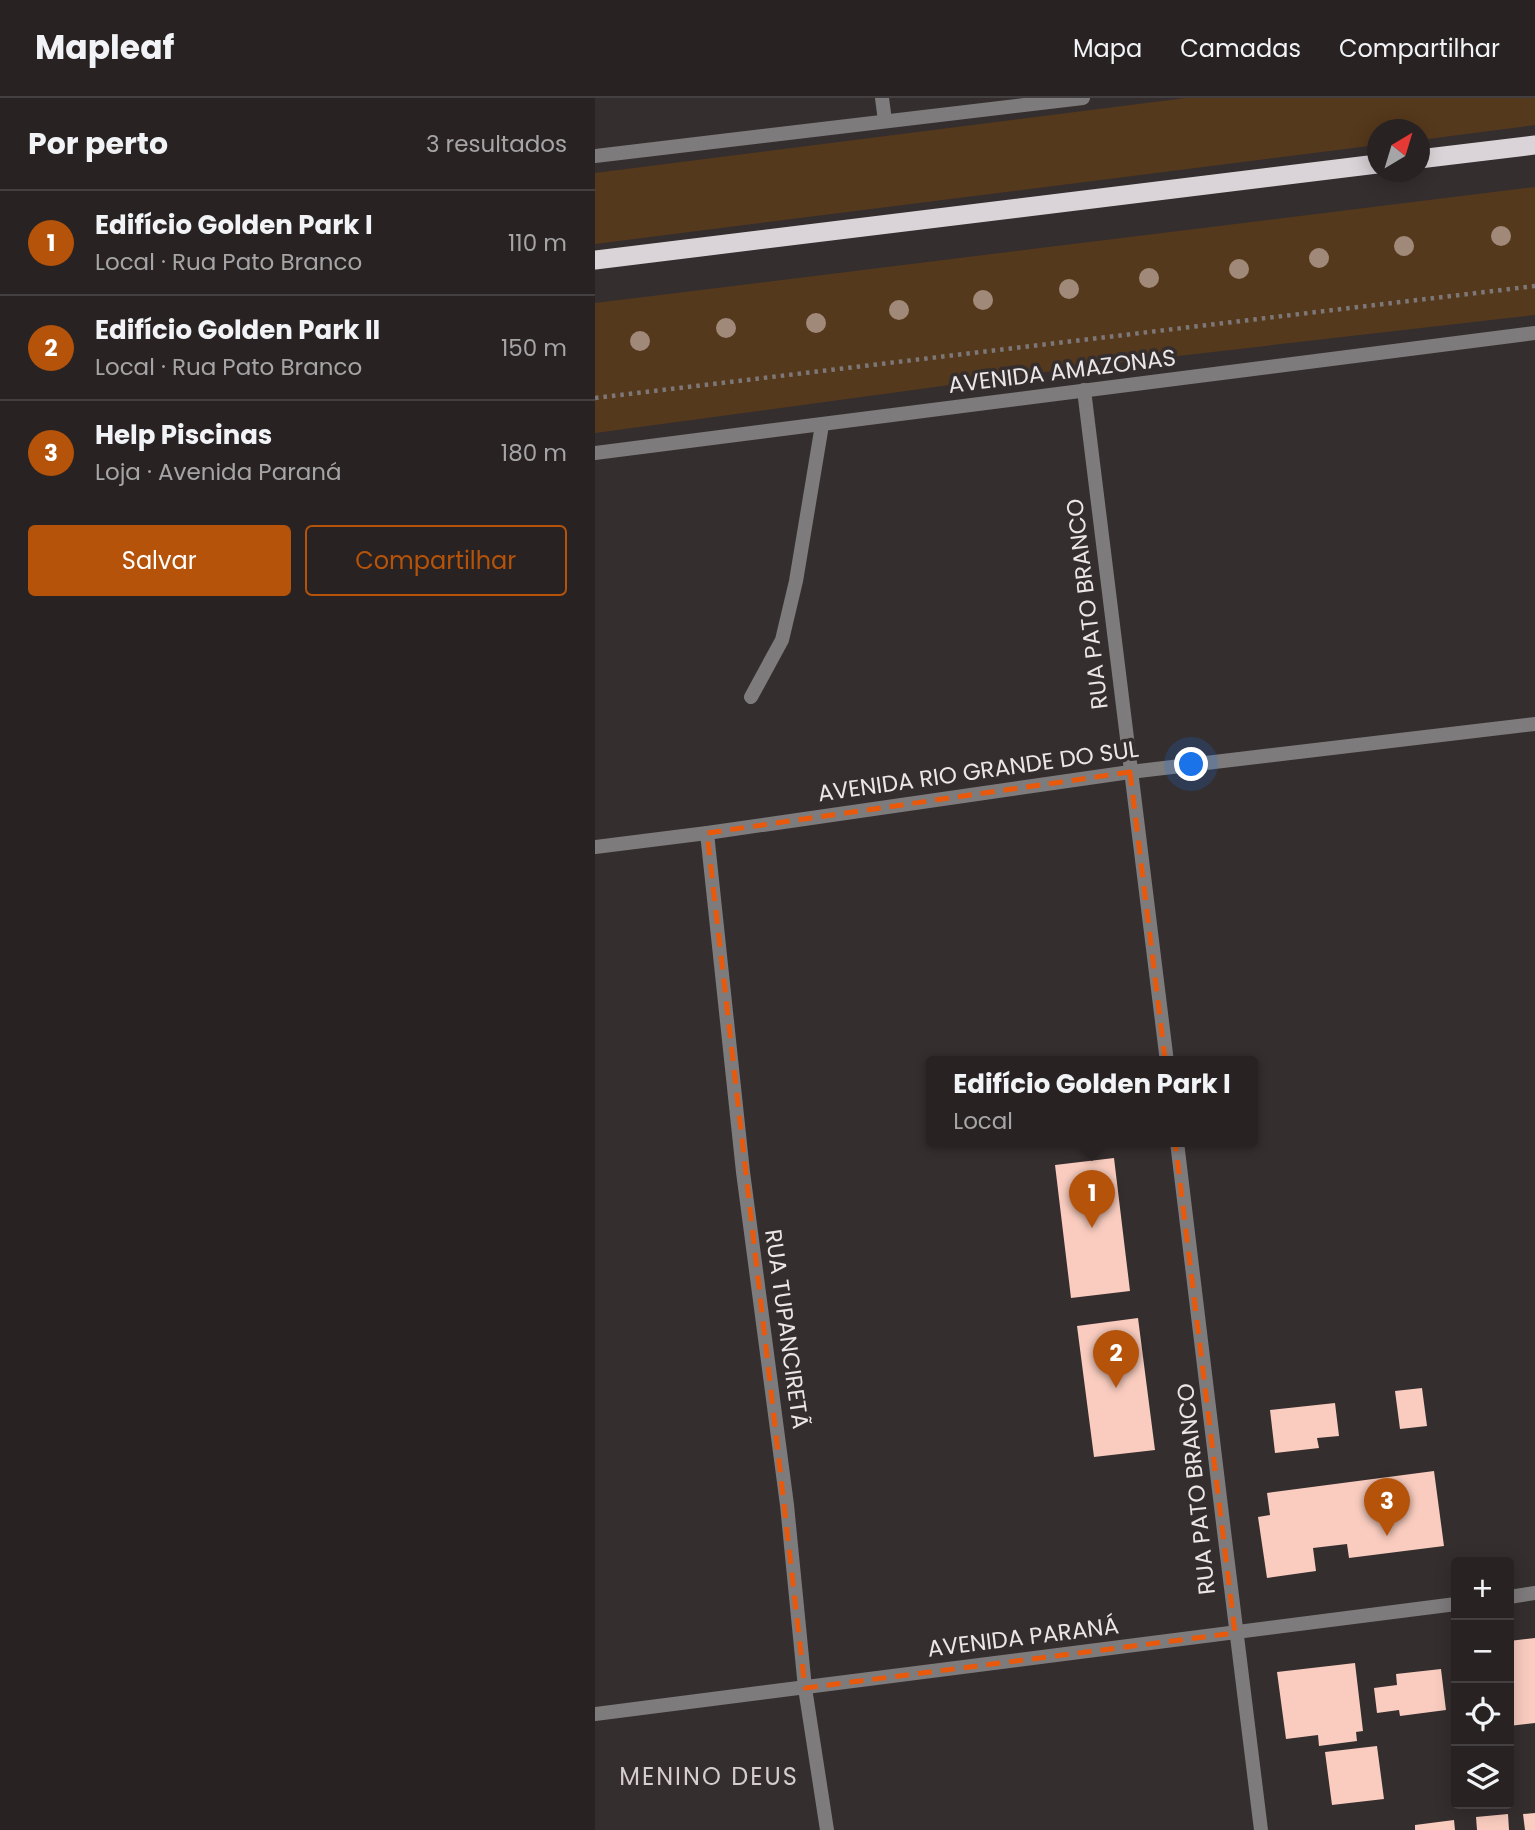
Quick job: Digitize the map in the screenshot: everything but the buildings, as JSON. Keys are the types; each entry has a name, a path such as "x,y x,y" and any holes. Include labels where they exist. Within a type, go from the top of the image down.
{"highway":[{"path":"1430,158 1535,145"},
{"path":"595,260 1367,165"}],"street":[{"path":"882,98 885,121"},
{"path":"595,156 1083,98"},
{"name":"AVENIDA AMAZONAS","path":"595,453 1535,333"},
{"name":"RUA PATO BRANCO","path":"1084,390 1166,1056"},
{"path":"751,697 782,640 796,581 822,425"},
{"name":"AVENIDA RIO GRANDE DO SUL","path":"595,847 1130,772 1535,724"},
{"name":"RUA TUPANCIRETÃ","path":"707,833 743,1172 787,1505 805,1688 827,1830"},
{"name":"RUA PATO BRANCO","path":"1178,1147 1261,1830"},
{"path":"1514,1596 1535,1593"},
{"name":"AVENIDA PARANÁ","path":"595,1714 1451,1605"}],"path":[{"path":"595,398 1535,286"}],"highlighted area":[{"path":"1130,772 1235,1633 805,1688 707,833"}],"shaded area":[{"path":"1186,98 1535,98 1535,125 1430,139 1430,119 1367,119 1367,146 595,244 595,173"},
{"path":"1535,187 1535,315 1090,366 595,433 595,303"}],"place":[{"name":"Edifício Golden Park I","path":"1092,1228"},
{"name":"Edifício Golden Park II","path":"1116,1388"},
{"name":"Help Piscinas","path":"1387,1536"}],"district":[{"name":"MENINO DEUS","path":"709,1777"}]}
